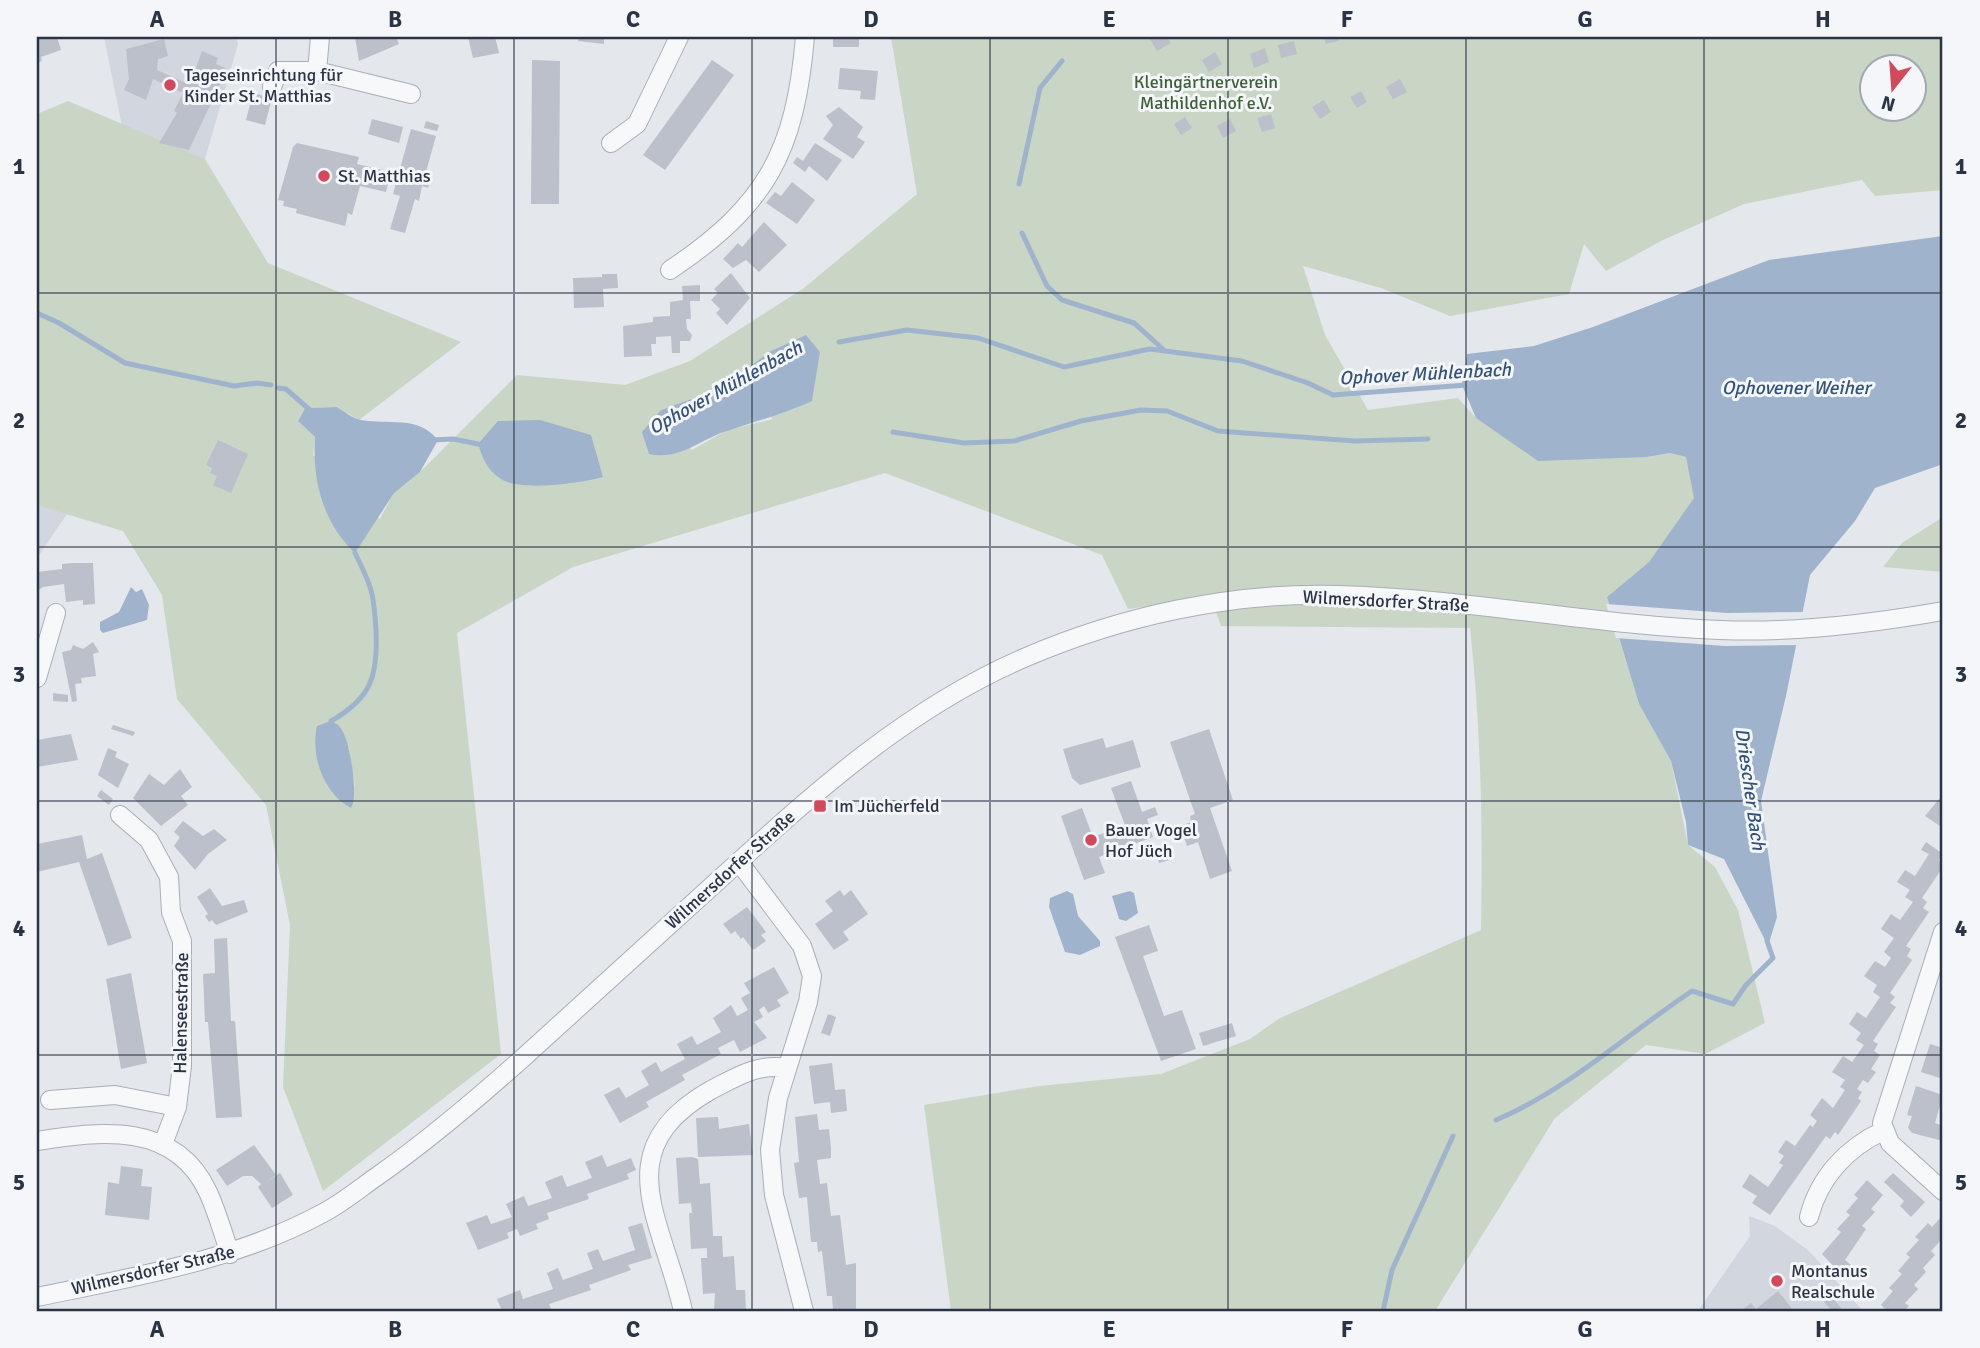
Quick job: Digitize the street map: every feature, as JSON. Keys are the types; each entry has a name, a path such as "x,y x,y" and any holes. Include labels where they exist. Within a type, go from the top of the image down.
{"street":[{"path":"317,71 320,37"},
{"path":"611,143 637,124 680,37"},
{"path":"670,270 713,241 745,209 771,171 785,143 800,93 805,37"},
{"path":"272,87 278,71 317,71 411,94"},
{"name":"Wilmersdorfer Straße","path":"37,1297 230,1254 326,1212 436,1134 739,862 872,747 945,696 1024,658 1104,629 1210,603 1268,597 1334,595 1431,601 1725,630 1856,624 1943,611"},
{"path":"37,678 56,612"},
{"name":"Halenseestraße","path":"120,815 149,840 169,877 171,912 182,941 183,1034 177,1107 163,1144"},
{"path":"739,862 802,946 812,976 808,1002 787,1068 773,1127 771,1174 804,1311"},
{"path":"1943,932 1883,1113 1883,1131 1897,1150 1943,1191"},
{"path":"683,1311 648,1185 655,1143 670,1120 690,1102 749,1071 768,1066 787,1068"},
{"path":"50,1100 115,1095 177,1107"},
{"path":"1809,1217 1825,1177 1860,1144 1883,1131"},
{"path":"37,1141 102,1132 126,1134 163,1144 195,1172 207,1191 230,1254"}],"shaded area":[{"name":"Tageseinrichtung für Kinder St. Matthias","path":"104,37 236,37 238,44 205,159 122,126"},
{"path":"37,500 39,506 67,514 37,558"},
{"name":"Montanus Realschule","path":"1749,1216 1775,1226 1809,1251 1863,1311 1698,1311 1750,1236"}],"green space":[{"name":"Kleingärtnerverein Mathildenhof e.V.","path":"891,37 1943,37 1943,190 1875,196 1862,180 1744,204 1663,240 1606,271 1584,244 1569,294 1450,316 1381,288 1303,266 1325,335 1368,410 1458,398 1476,418 1616,457 1647,457 1670,453 1686,457 1695,498 1649,562 1607,597 1639,704 1671,761 1688,845 1715,867 1738,910 1765,1023 1705,1054 1646,1045 1555,1118 1435,1311 951,1311 924,1105 1039,1086 1161,1074 1250,1039 1280,1018 1481,930 1482,854 1477,704 1470,628 1221,626 1211,598 1128,609 1102,555 885,473 573,567 457,633 501,1054 323,1191 283,1087 290,925 266,805 177,699 162,595 123,531 39,506 37,500 37,114 68,101 205,159 268,263 461,342 359,420 337,407 305,408 298,420 315,437 313,455 380,519 394,492 420,472 517,375 625,385 690,361 804,288 917,194","holes":["724,387 773,419 727,430 692,450 661,410","598,464 603,476 590,479 565,483 503,481","315,746 349,748 355,787 323,776"]},
{"path":"1943,517 1943,572 1883,567 1902,543"}],"water":[{"name":"Ophovener Weiher","path":"1943,236 1943,464 1875,488 1855,521 1810,575 1786,696 1761,801 1777,917 1768,946 1724,859 1688,845 1686,822 1671,761 1639,704 1607,597 1649,562 1694,498 1686,457 1670,453 1647,457 1538,461 1476,418 1462,385 1467,354 1534,346 1593,327 1769,260"},
{"path":"806,335 820,352 812,401 720,434 681,452 649,454 642,432 661,410 724,387 769,352"},
{"path":"337,407 358,419 412,424 430,432 438,440 420,472 394,493 355,553 327,514 315,469 315,437 298,421 305,408"},
{"path":"540,420 591,435 603,477 536,486 510,483 496,476 486,464 478,444 498,421"},
{"path":"131,587 136,592 142,589 149,605 147,620 103,633 100,630 100,622 119,612"},
{"path":"331,721 344,733 350,754 354,780 351,808 333,793 321,773 318,761 315,738 317,726"},
{"path":"1067,891 1073,894 1078,916 1100,941 1100,946 1080,955 1065,952 1049,907 1050,898"},
{"path":"1130,891 1134,893 1138,913 1126,921 1119,919 1112,896"}],"pier":[{"path":"1606,604 1727,613 1806,612 1800,645 1725,646 1616,638"}],"building":[{"path":"37,37 57,37 61,50 41,57 42,61 37,63"},
{"path":"355,37 396,37 399,44 359,61"},
{"path":"468,37 495,37 499,53 473,58"},
{"path":"579,37 604,37 604,44 578,41"},
{"path":"833,37 859,37 859,47 833,47"},
{"path":"1167,37 1171,43 1157,51 1150,39"},
{"path":"1324,37 1338,37 1339,41 1326,44"},
{"path":"164,39 168,56 158,59 157,70 190,85 202,51 218,58 216,64 227,69 189,150 159,143 177,113 174,111 183,93 153,79 146,100 124,90 129,79 126,49"},
{"path":"1294,41 1297,54 1281,58 1278,45"},
{"path":"1265,48 1269,62 1254,68 1250,54"},
{"path":"1215,52 1222,64 1209,72 1202,60"},
{"path":"532,60 560,61 559,204 531,204"},
{"path":"712,60 734,75 665,170 643,155"},
{"path":"840,68 878,71 875,100 860,99 861,91 838,89"},
{"path":"1400,79 1407,92 1393,99 1386,87"},
{"path":"1361,91 1367,102 1357,108 1350,97"},
{"path":"253,93 272,98 265,125 246,120"},
{"path":"1324,100 1331,112 1320,119 1312,107"},
{"path":"839,107 863,127 857,137 865,142 853,159 823,139 833,125 826,116"},
{"path":"1271,114 1275,128 1262,132 1257,118"},
{"path":"1185,117 1192,128 1181,135 1174,124"},
{"path":"372,119 403,127 399,143 368,134"},
{"path":"1230,119 1236,131 1223,138 1217,126"},
{"path":"426,121 439,125 437,131 424,128"},
{"path":"411,129 436,136 424,179 430,181 428,188 422,186 419,201 415,199 405,233 390,229 400,196 393,194"},
{"name":"St. Matthias","path":"297,143 359,157 357,164 391,172 386,192 360,186 352,215 348,213 345,226 296,213 297,209 283,206 284,201 278,200 293,147"},
{"path":"815,143 842,160 827,181 809,166 805,172 793,163 797,157 803,161"},
{"path":"792,182 815,200 797,224 766,203 775,192 781,196"},
{"path":"764,222 787,245 759,272 746,260 733,268 723,259 738,243 742,247"},
{"path":"731,273 750,298 727,325 716,313 720,309 711,300 718,293 714,289"},
{"path":"602,274 617,274 618,288 603,289 604,307 574,308 573,278 602,277"},
{"path":"700,285 700,301 690,301 691,319 686,319 687,329 692,335 690,341 680,341 680,353 672,353 671,336 656,337 656,344 651,344 652,356 624,357 623,326 653,322 653,317 670,316 670,302 683,300 682,286"},
{"path":"218,440 248,454 231,493 213,485 217,476 210,473 212,468 206,465"},
{"path":"93,563 95,604 83,605 83,600 66,602 64,584 43,587 37,591 37,572 62,569 62,564"},
{"path":"93,642 99,652 93,654 96,676 81,678 82,683 75,684 77,701 72,702 62,652 71,650 73,645 83,649"},
{"path":"53,693 68,695 68,702 53,701"},
{"path":"113,725 135,732 133,736 111,729"},
{"path":"1209,729 1233,800 1210,808 1232,871 1210,879 1198,842 1187,846 1180,826 1191,822 1190,816 1195,814 1170,742"},
{"path":"71,734 78,760 37,767 37,740"},
{"path":"1103,738 1106,748 1133,740 1141,767 1080,785 1072,778 1063,749"},
{"path":"108,748 117,752 115,757 129,764 118,788 98,775"},
{"path":"180,769 192,787 181,796 188,805 161,826 133,798 149,774 164,785"},
{"path":"1131,781 1142,812 1155,807 1158,815 1147,819 1153,837 1099,857 1105,873 1084,880 1061,816 1082,808 1093,837 1125,825 1111,788"},
{"path":"101,790 113,799 109,805 97,796"},
{"path":"1943,794 1943,828 1925,816"},
{"path":"183,821 203,836 214,829 227,840 208,854 195,870 174,846 180,837 174,832"},
{"path":"82,835 87,859 102,853 132,938 108,946 79,862 37,872 37,844"},
{"path":"1926,842 1943,854 1939,860 1943,867 1922,898 1927,902 1923,908 1929,912 1906,946 1911,949 1907,956 1912,960 1890,993 1895,997 1890,1003 1896,1007 1873,1041 1878,1044 1874,1051 1880,1055 1871,1069 1876,1072 1868,1083 1863,1080 1857,1089 1862,1092 1858,1098 1861,1101 1838,1135 1835,1132 1830,1139 1826,1136 1770,1215 1752,1203 1757,1196 1742,1187 1750,1174 1768,1187 1783,1165 1779,1163 1784,1156 1778,1152 1786,1140 1795,1146 1810,1125 1813,1127 1817,1121 1810,1115 1822,1098 1833,1108 1845,1090 1840,1087 1845,1080 1832,1072 1843,1056 1852,1062 1864,1045 1856,1040 1861,1033 1849,1024 1857,1012 1866,1018 1880,997 1873,992 1877,985 1864,976 1875,961 1885,967 1891,958 1884,952 1894,938 1881,929 1891,914 1900,920 1913,902 1905,897 1910,890 1897,882 1905,870 1915,876 1929,854 1921,850"},
{"path":"1172,853 1173,859 1159,863 1157,857"},
{"path":"210,888 222,906 244,900 248,912 216,925 212,920 209,922 205,916 208,914 197,897"},
{"path":"840,890 844,896 851,890 868,914 843,932 849,940 834,950 815,924 833,911 825,901"},
{"path":"747,907 766,932 761,935 766,941 753,950 743,937 741,939 735,931 731,934 723,924"},
{"path":"1149,925 1158,951 1143,956 1164,1016 1182,1010 1196,1049 1161,1061 1115,937"},
{"path":"227,938 231,1021 235,1021 242,1117 216,1118 208,1022 205,1022 203,974 215,973 214,939"},
{"path":"774,967 789,993 777,1000 781,1006 768,1013 764,1006 759,1010 763,1017 754,1022 767,1038 740,1052 734,1040 718,1048 721,1054 682,1075 685,1080 646,1102 649,1107 620,1123 604,1095 619,1087 626,1098 649,1085 641,1071 656,1062 661,1072 685,1059 677,1044 692,1036 697,1045 721,1032 713,1018 731,1005 737,1016 748,1010 741,998 750,993 744,983"},
{"path":"131,973 147,1063 121,1069 106,979"},
{"path":"828,1014 836,1017 830,1036 821,1033"},
{"path":"1232,1023 1236,1036 1203,1046 1199,1033"},
{"path":"1930,1044 1943,1048 1943,1079 1921,1072"},
{"path":"832,1063 835,1090 845,1089 847,1111 831,1113 830,1102 814,1104 809,1066"},
{"path":"1916,1086 1943,1095 1935,1123 1943,1126 1943,1141 1912,1133 1908,1128 1912,1116 1907,1115"},
{"path":"817,1114 819,1130 829,1129 831,1148 831,1158 817,1160 820,1184 827,1183 831,1216 840,1215 846,1265 856,1263 856,1311 833,1311 832,1296 827,1296 822,1251 818,1252 817,1242 811,1242 807,1197 799,1198 794,1163 799,1162 795,1117"},
{"path":"718,1117 719,1129 749,1124 753,1155 698,1157 696,1118"},
{"path":"254,1145 276,1175 265,1183 280,1173 293,1195 272,1208 258,1187 261,1184 252,1176 243,1176 227,1186 216,1170"},
{"path":"602,1155 607,1167 631,1158 636,1170 627,1174 629,1179 587,1194 589,1199 547,1213 549,1219 536,1224 538,1229 520,1236 517,1229 507,1233 509,1238 478,1250 466,1223 487,1215 491,1224 512,1217 506,1204 524,1196 528,1206 552,1198 545,1182 562,1175 567,1187 592,1178 585,1162"},
{"path":"676,1158 698,1159 700,1184 710,1183 713,1236 722,1236 723,1257 734,1256 736,1290 745,1290 746,1311 714,1311 715,1293 703,1294 701,1258 707,1258 707,1248 691,1249 691,1203 679,1204"},
{"path":"121,1166 143,1169 141,1186 152,1187 149,1220 105,1215 108,1182 119,1184"},
{"path":"1893,1173 1925,1202 1911,1217 1900,1206 1904,1201 1884,1182"},
{"path":"1867,1180 1883,1195 1871,1209 1875,1212 1862,1226 1866,1229 1845,1260 1851,1265 1841,1274 1822,1254 1841,1232 1837,1229 1850,1215 1846,1212 1858,1198 1854,1195"},
{"path":"1942,1216 1943,1238 1931,1251 1935,1255 1923,1268 1926,1272 1914,1285 1918,1289 1905,1303 1909,1306 1904,1311 1887,1311 1881,1305 1893,1291 1889,1288 1902,1274 1898,1271 1910,1257 1906,1254 1919,1240 1915,1237 1928,1223 1932,1227"},
{"path":"642,1223 652,1258 628,1265 631,1270 589,1285 591,1290 549,1304 551,1309 547,1311 502,1311 497,1299 520,1290 523,1299 553,1289 547,1273 558,1268 563,1280 593,1269 587,1253 598,1249 603,1261 635,1250 628,1227"},
{"path":"1778,1291 1794,1311 1741,1311 1751,1303 1756,1309"},
{"path":"1828,1292 1841,1308 1837,1311 1832,1311 1824,1302 1828,1299 1824,1294"}],"waterway":[{"path":"1019,184 1040,88 1062,61"},
{"path":"1022,233 1047,286 1062,300 1134,323 1164,350"},
{"name":"Ophover Mühlenbach","path":"37,313 59,323 125,363 234,386 257,383 271,385"},
{"name":"Ophover Mühlenbach","path":"839,342 907,330 978,338 1064,367 1150,349 1242,361 1308,383 1333,395 1467,385"},
{"name":"Ophover Mühlenbach","path":"278,388 286,389 311,411"},
{"path":"893,432 964,443 1014,441 1081,421 1141,410 1167,411 1218,431 1355,441 1428,439"},
{"path":"431,440 453,439 483,445"},
{"path":"331,721 364,694 370,684 376,660 373,599 369,583 355,553"},
{"name":"Driescher Bach","path":"1496,1120 1573,1077 1692,991 1733,1004 1746,985 1773,958 1767,941"},
{"name":"Driescher Bach","path":"1383,1311 1392,1270 1453,1136"}],"place":[{"name":"Tageseinrichtung für Kinder St. Matthias","path":"170,85"},
{"name":"St. Matthias","path":"324,176"},
{"name":"Im Jücherfeld","path":"820,806"},
{"name":"Bauer Vogel Hof Jüch","path":"1091,840"},
{"name":"Montanus Realschule","path":"1777,1281"}]}
